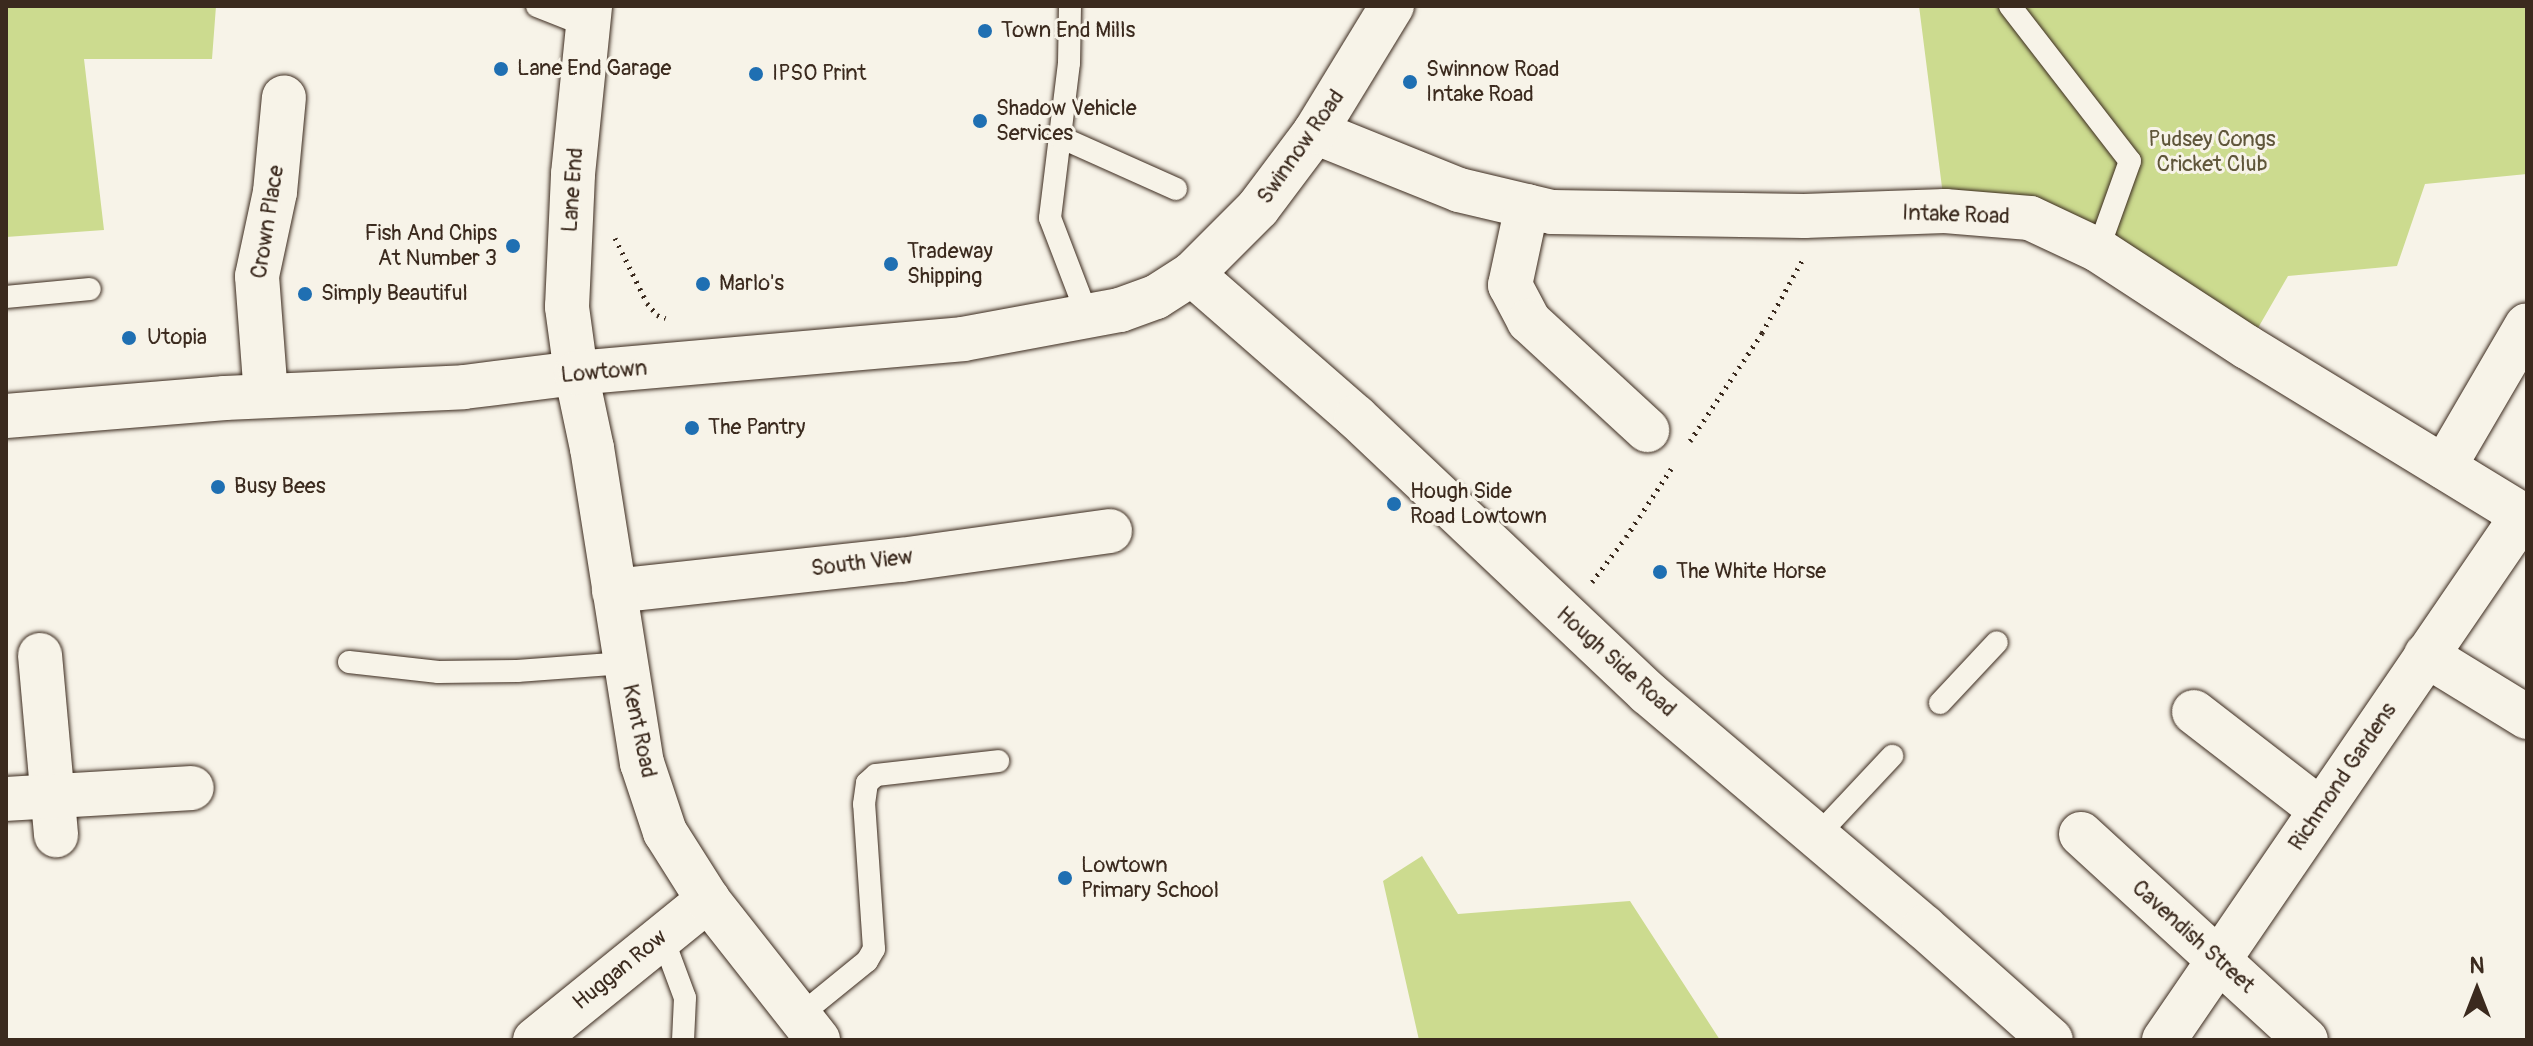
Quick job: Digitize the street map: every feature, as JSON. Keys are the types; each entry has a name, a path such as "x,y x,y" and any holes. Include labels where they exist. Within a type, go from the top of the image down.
{"street":[{"name":"Swinnow Road","path":"1192,274 1258,208 1315,132 1392,6"},
{"name":"Lane End","path":"576,373 567,307 573,174 590,17"},
{"name":"Crown Place","path":"266,396 257,276 275,192 284,97"},
{"name":"Intake Road","path":"1315,132 1459,190 1552,212 1810,215 1945,211 2030,218 2098,250 2247,347 2525,516"},
{"path":"1527,206 1510,285 1529,321 1647,430"},
{"name":"Lowtown","path":"6,416 266,396 464,387 576,373 963,339 1088,317 1156,297 1192,274"},
{"name":"Hough Side Road","path":"1192,274 1356,417 1648,693 2051,1040"},
{"path":"2444,467 2527,325"},
{"name":"Kent Road","path":"576,373 592,448 642,763 665,832 708,900 808,1029"},
{"name":"Richmond Gardens","path":"2164,1040 2426,655 2525,516"},
{"name":"South View","path":"614,591 901,560 1110,531"},
{"path":"40,655 54,816"},
{"path":"2426,655 2527,717"},
{"path":"2194,712 2321,810"},
{"path":"6,799 54,816 192,788"},
{"name":"Cavendish Street","path":"2081,834 2306,1040"},
{"name":"Huggan Row","path":"534,1039 708,900"}],"lane":[{"path":"537,6 590,17"},
{"path":"1070,6 1069,63 1050,218 1088,317"},
{"path":"2010,6 2130,161 2098,250"},
{"path":"1060,137 1176,189"},
{"path":"6,297 90,289"},
{"path":"1940,703 1997,642"},
{"path":"349,662 438,672 517,671 625,663"},
{"path":"1817,836 1892,756"},
{"path":"808,1029 874,949 864,804 867,783 876,775 998,761"},
{"path":"662,936 685,998 683,1040"}],"path":[{"path":"1686,448 1762,333 1803,259 1810,215"},
{"path":"613,235 647,303 657,315 677,322 682,365"},
{"path":"1563,615 1626,537 1677,461"}],"green space":[{"path":"6,6 216,6 212,59 84,59 104,230 6,237"},
{"name":"Pudsey Congs Cricket Club","path":"1919,6 2527,6 2527,174 2425,184 2397,266 2288,276 2247,347 2098,250 1945,211"},
{"path":"1422,856 1458,914 1630,901 1720,1040 1419,1040 1383,881"}],"place":[{"name":"Town End Mills","path":"985,31"},
{"name":"Lane End Garage","path":"501,69"},
{"name":"IPSO Print","path":"756,74"},
{"name":"Swinnow Road Intake Road","path":"1410,82"},
{"name":"Shadow Vehicle Services","path":"980,121"},
{"name":"Fish And Chips At Number 3","path":"513,246"},
{"name":"Tradeway Shipping","path":"891,264"},
{"name":"Marlo's","path":"703,284"},
{"name":"Simply Beautiful","path":"305,294"},
{"name":"Utopia","path":"129,338"},
{"name":"The Pantry","path":"692,428"},
{"name":"Busy Bees","path":"218,487"},
{"name":"Hough Side Road Lowtown","path":"1394,504"},
{"name":"The White Horse","path":"1660,572"},
{"name":"Lowtown Primary School","path":"1065,878"}]}
